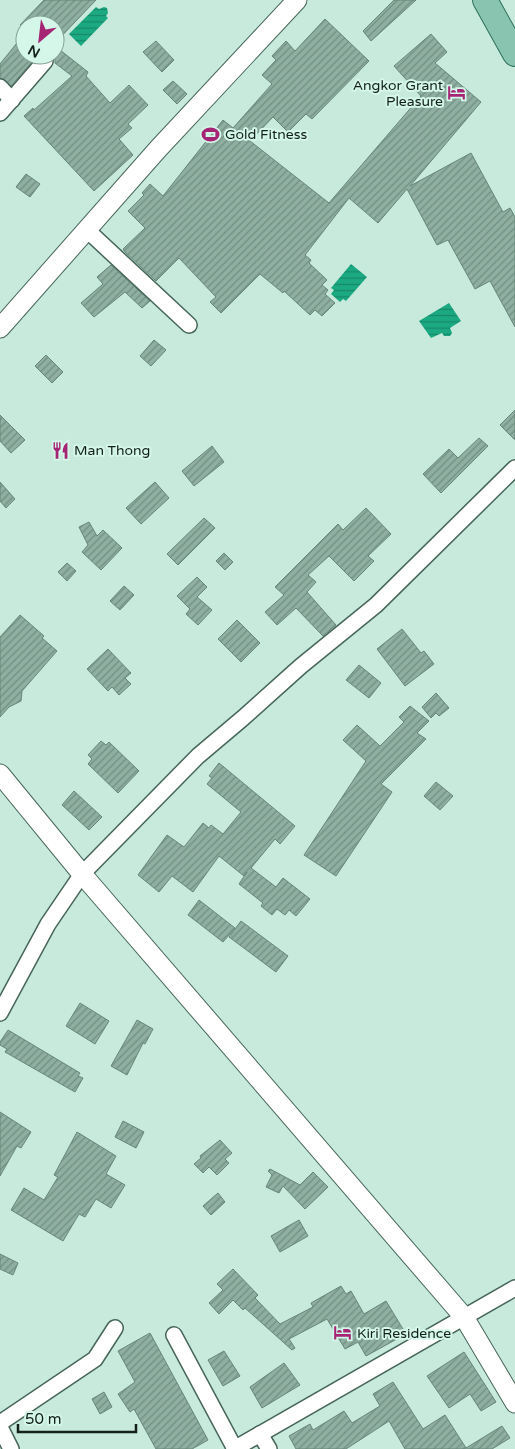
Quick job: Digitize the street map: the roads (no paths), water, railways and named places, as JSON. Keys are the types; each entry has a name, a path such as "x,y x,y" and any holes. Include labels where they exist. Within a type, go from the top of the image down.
{"main road":[{"path":"485,0 515,54"}],"street":[{"path":"0,328 165,142 297,0"},
{"path":"0,113 42,65"},
{"path":"0,87 12,100"},
{"path":"87,230 189,325"},
{"path":"0,1013 48,924 82,874 198,756 300,666 376,605 515,468"},
{"path":"0,774 82,874 464,1317 515,1403"},
{"path":"174,1335 235,1449 515,1288"},
{"path":"0,1424 95,1359 115,1328"},
{"path":"0,1427 11,1449"},
{"path":"260,1434 269,1449"}],"place":[{"name":"Angkor Grant Pleasure","path":"457,93"},
{"name":"Gold Fitness","path":"211,134"},
{"name":"Man Thong","path":"60,450"},
{"name":"Kiri Residence","path":"343,1333"}]}
